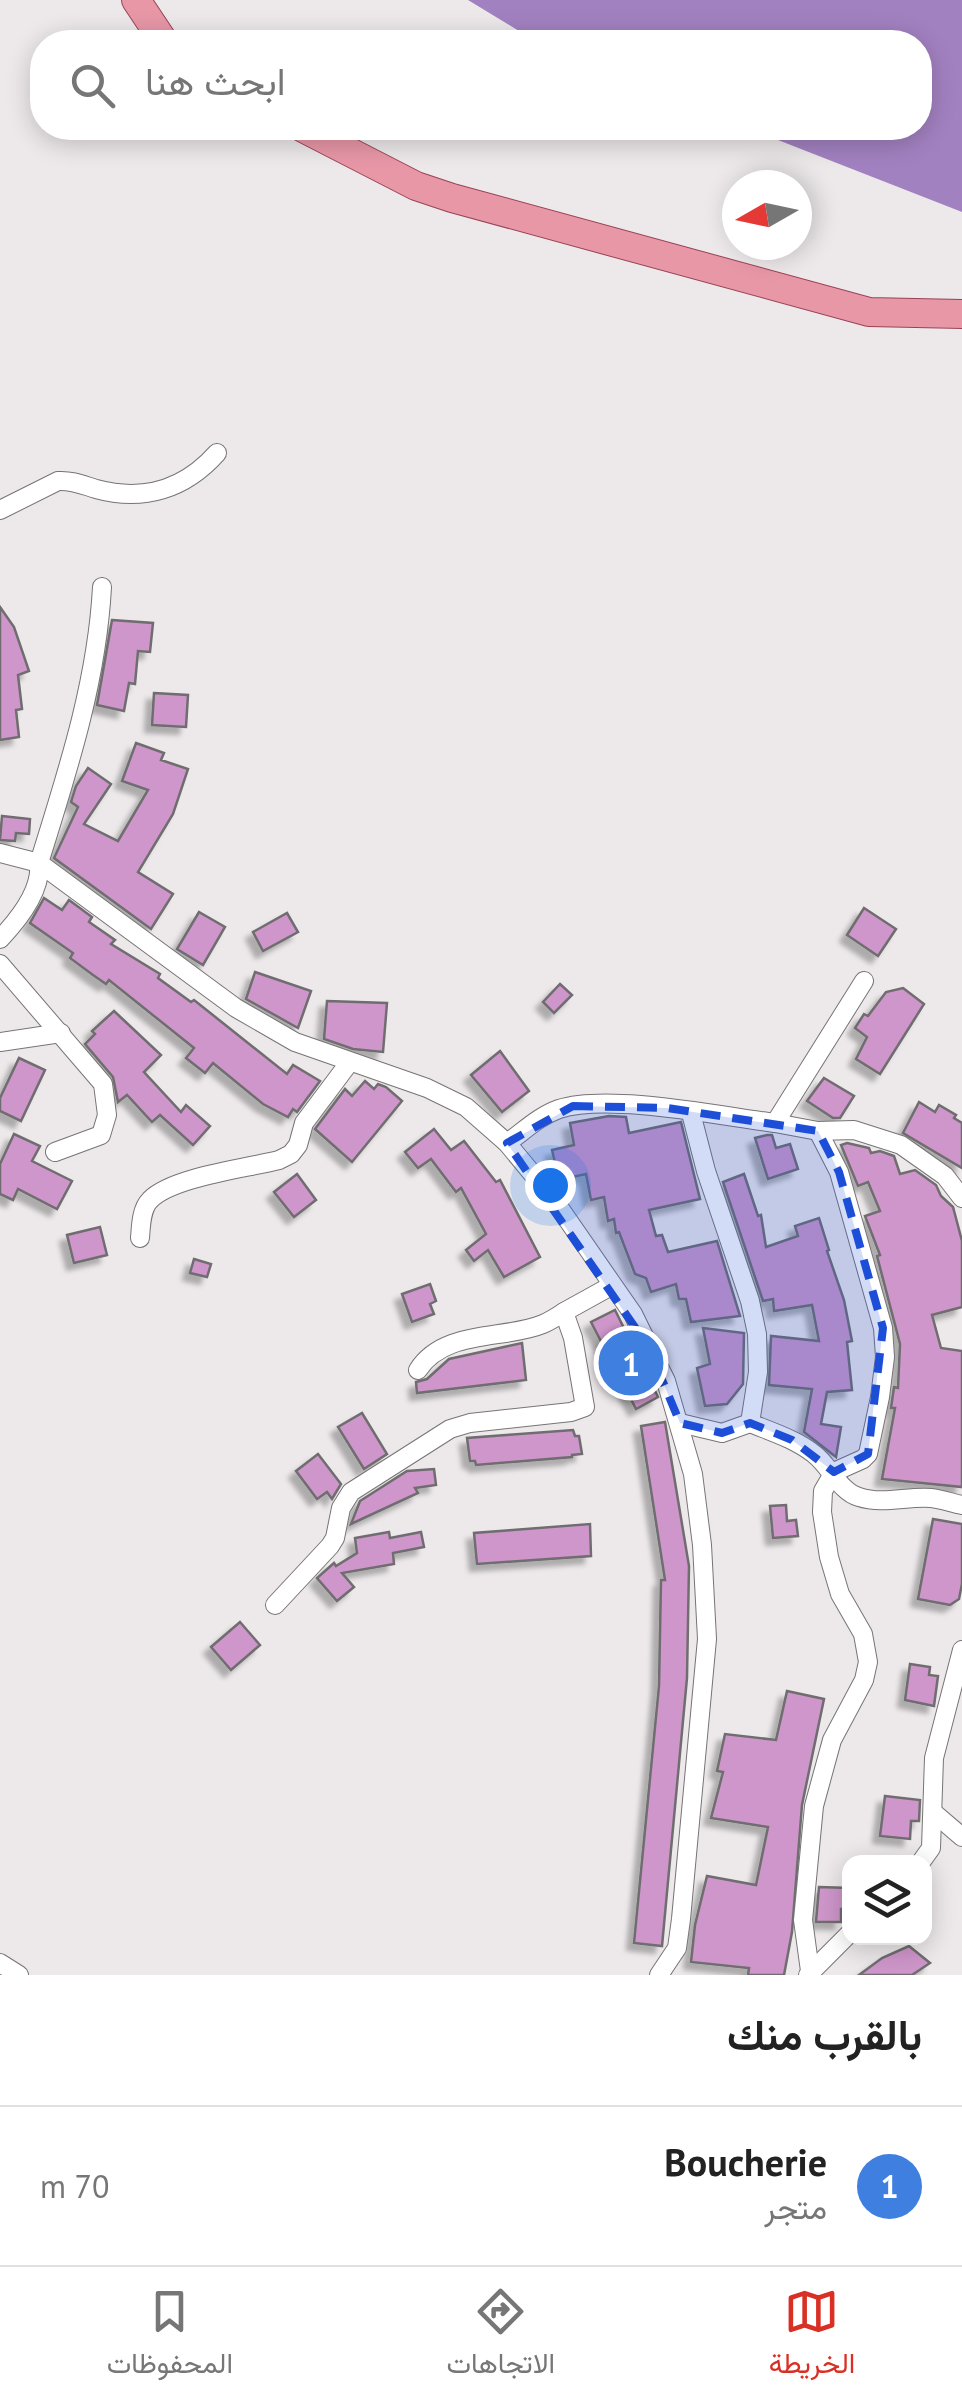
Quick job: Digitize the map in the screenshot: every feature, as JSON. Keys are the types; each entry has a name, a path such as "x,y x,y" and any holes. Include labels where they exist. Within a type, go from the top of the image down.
{"main road":[{"path":"136,0 156,30"},
{"path":"326,140 416,186 452,198 869,312 962,314"}],"street":[{"path":"0,510 58,481 68,480 120,494 170,488 186,481 218,453"},
{"path":"0,939 23,911 41,879 40,864 86,700 100,624 102,587"},
{"path":"0,853 40,864 236,1008 295,1042 427,1088 466,1107 508,1144 554,1200 633,1314 666,1380 693,1474 702,1545 706,1639 682,1919 677,1948 660,1975"},
{"path":"0,964 103,1084 107,1115 101,1136 55,1152"},
{"path":"775,1122 864,982"},
{"path":"0,1042 61,1033"},
{"path":"140,1238 146,1206 152,1198 182,1184 291,1154 298,1145 304,1122 349,1063"},
{"path":"508,1144 540,1118 573,1106 631,1106 775,1122 818,1131 854,1130 901,1145 945,1176 962,1198"},
{"path":"691,1113 757,1334 758,1372 750,1423"},
{"path":"809,1973 803,1920 814,1806 832,1740 864,1680 868,1662 862,1634 840,1594 829,1557 823,1491 834,1472 864,1459 871,1444 885,1356 884,1328 839,1172 818,1131"},
{"path":"418,1370 436,1349 541,1325 612,1286"},
{"path":"276,1605 330,1546 344,1500 381,1473 450,1430 470,1422 585,1408 564,1312"},
{"path":"680,1423 722,1433 750,1423 792,1440 834,1472 849,1493 860,1498 928,1498 962,1505"},
{"path":"926,1855 931,1848 934,1812 934,1758 962,1650"},
{"path":"934,1812 962,1837"},
{"path":"809,1973 842,1941"},
{"path":"0,1964 19,1975"}],"highlighted area":[{"path":"573,1106 667,1108 818,1131 839,1172 883,1328 868,1454 834,1472 792,1440 750,1423 722,1433 680,1423 648,1346 507,1143"}],"shaded area":[{"path":"468,0 962,0 962,212 778,140 932,140 932,30 517,30"}],"building":[{"path":"0,607 14,627 29,671 18,675 22,709 16,710 19,737 0,740"},
{"path":"112,620 153,623 150,652 138,651 135,684 129,683 124,711 97,705"},
{"path":"154,693 188,695 186,727 152,725"},
{"path":"136,743 164,753 161,760 188,769 173,814 138,872 173,894 151,929 54,858 78,807 71,802 76,786 88,768 111,784 84,824 118,841 148,790 122,781"},
{"path":"2,816 30,819 29,834 16,833 15,841 0,840"},
{"path":"44,898 62,910 69,900 92,917 89,922 115,940 111,944 160,974 158,978 191,1002 194,1000 287,1074 293,1065 320,1081 297,1112 293,1109 288,1117 263,1104 213,1063 205,1073 186,1058 194,1048 109,980 106,984 70,958 73,953 30,923"},
{"path":"864,908 896,929 878,956 847,935"},
{"path":"199,912 225,927 203,965 177,949"},
{"path":"287,913 298,932 263,951 253,932"},
{"path":"255,972 311,991 298,1028 246,999"},
{"path":"560,984 572,995 554,1013 543,1002"},
{"path":"903,988 924,1004 880,1074 856,1059 867,1037 855,1028 886,992"},
{"path":"327,1001 387,1003 383,1052 353,1049 324,1039"},
{"path":"114,1011 161,1055 144,1072 181,1112 186,1105 210,1126 193,1145 160,1115 152,1122 127,1095 118,1102 113,1077 85,1044 95,1034 92,1031"},
{"path":"500,1051 529,1091 502,1112 471,1075"},
{"path":"19,1058 45,1070 21,1121 0,1111 0,1098"},
{"path":"824,1078 854,1096 840,1118 833,1118 807,1101"},
{"path":"365,1081 374,1089 378,1084 386,1087 402,1101 352,1162 315,1129 345,1089 352,1096"},
{"path":"919,1102 935,1112 939,1105 962,1123 962,1168 903,1133"},
{"path":"626,1117 629,1133 681,1122 700,1199 649,1210 656,1236 662,1235 668,1252 717,1241 740,1316 691,1322 686,1299 679,1299 676,1284 651,1292 646,1278 635,1274 619,1232 616,1233 614,1219 608,1221 604,1197 591,1200 586,1174 559,1180 552,1150 574,1145 570,1123"},
{"path":"434,1129 451,1150 464,1141 496,1182 500,1180 540,1257 504,1277 488,1250 474,1261 466,1250 486,1234 461,1188 456,1192 431,1159 418,1168 405,1152"},
{"path":"14,1134 40,1146 32,1161 72,1181 57,1209 18,1189 13,1200 0,1194 0,1164"},
{"path":"772,1135 776,1148 790,1144 798,1169 768,1179 755,1138"},
{"path":"841,1145 869,1148 871,1153 880,1151 894,1156 900,1174 915,1170 936,1185 953,1207 962,1241 962,1307 932,1315 941,1348 962,1351 962,1487 882,1479 895,1408 891,1408 894,1387 898,1388 900,1344 877,1256 880,1255 865,1216 880,1211 868,1182 858,1186"},
{"path":"297,1174 316,1200 294,1217 274,1192"},
{"path":"744,1174 758,1216 761,1215 766,1247 798,1236 795,1226 819,1218 852,1341 847,1342 852,1390 827,1392 821,1424 841,1427 836,1457 804,1432 812,1389 769,1385 771,1336 819,1341 812,1305 774,1311 773,1299 763,1301 723,1182"},
{"path":"100,1227 107,1255 74,1263 67,1235"},
{"path":"194,1259 211,1264 207,1277 190,1273"},
{"path":"430,1284 436,1301 430,1304 434,1314 412,1322 402,1294"},
{"path":"615,1310 658,1397 636,1409 591,1322"},
{"path":"703,1328 744,1333 743,1384 727,1404 705,1406 697,1368 710,1364"},
{"path":"522,1343 526,1380 417,1393 416,1382 427,1379 449,1359"},
{"path":"362,1413 387,1454 364,1469 338,1427"},
{"path":"665,1422 689,1566 687,1678 662,1946 634,1943 659,1686 661,1580 665,1580 641,1426"},
{"path":"573,1430 579,1436 582,1454 476,1465 470,1461 467,1438"},
{"path":"318,1454 341,1484 332,1499 327,1492 317,1499 296,1471"},
{"path":"434,1469 436,1485 415,1488 418,1493 351,1524 360,1501 407,1471"},
{"path":"786,1505 787,1521 796,1520 798,1536 773,1538 770,1506"},
{"path":"933,1519 962,1524 962,1584 959,1599 950,1605 918,1599"},
{"path":"590,1524 591,1556 477,1564 474,1533"},
{"path":"389,1532 390,1538 421,1532 424,1547 393,1553 394,1564 342,1573 354,1587 337,1601 317,1578 334,1563 336,1566 357,1553 355,1538"},
{"path":"240,1622 260,1645 231,1670 211,1647"},
{"path":"910,1664 930,1667 929,1675 938,1676 934,1706 905,1700"},
{"path":"787,1691 824,1699 802,1805 792,1932 784,1975 748,1975 749,1968 691,1962 707,1876 756,1885 768,1827 711,1818 723,1772 717,1771 725,1734 776,1740"},
{"path":"885,1796 920,1800 919,1821 911,1821 910,1839 880,1836"},
{"path":"819,1887 842,1888 841,1922 816,1922"},
{"path":"909,1946 930,1963 912,1975 859,1975 882,1958"}],"place":[{"name":"Boucherie","path":"631,1363"}]}
